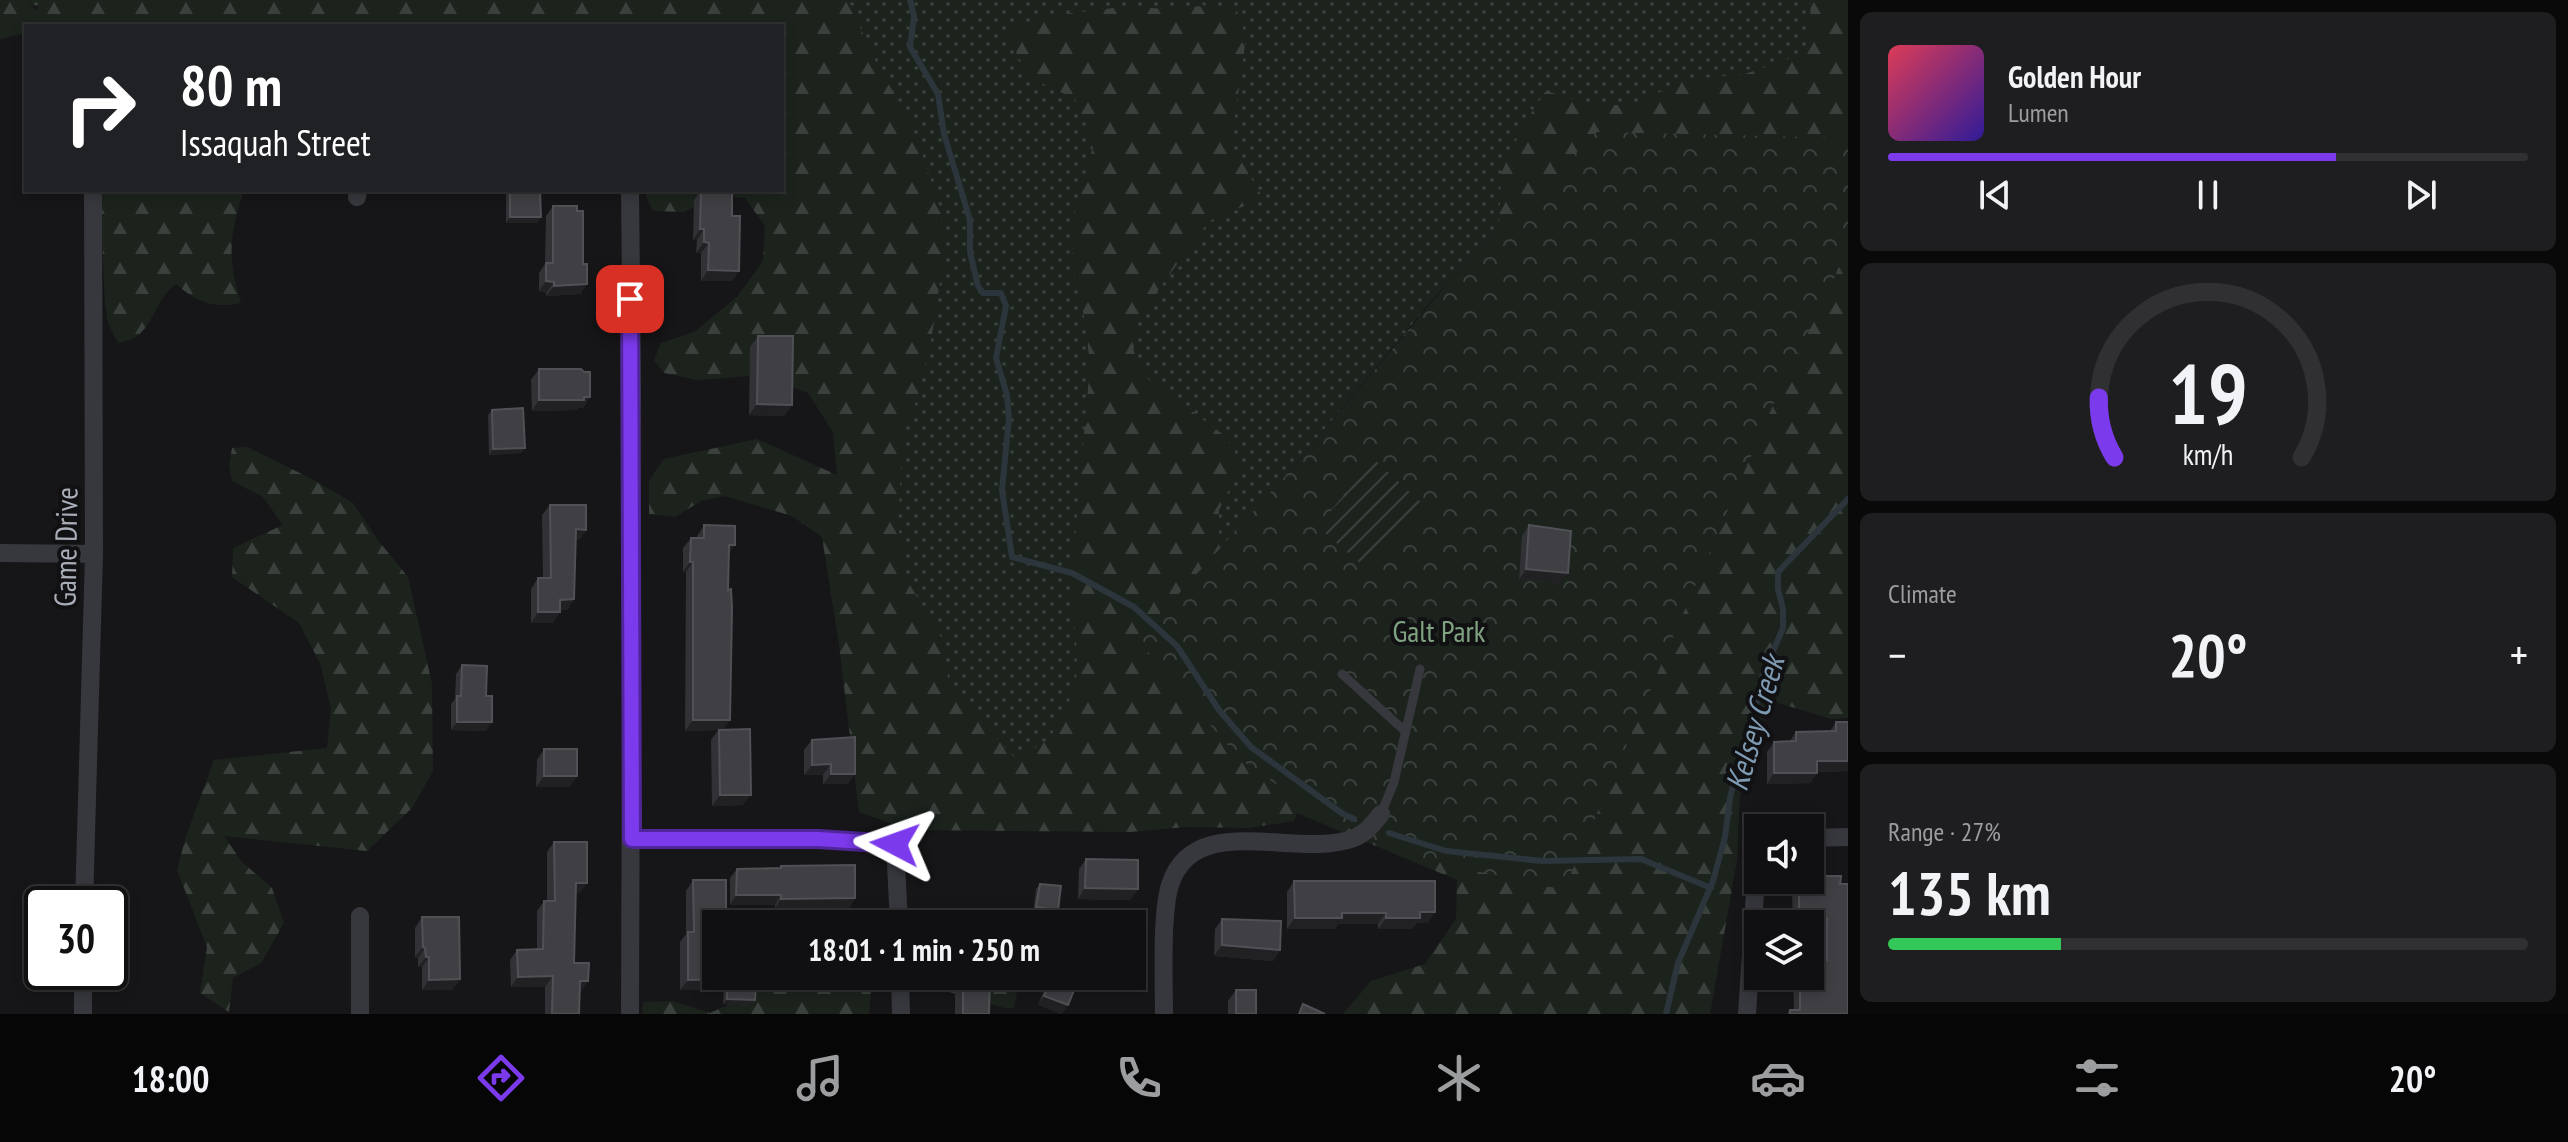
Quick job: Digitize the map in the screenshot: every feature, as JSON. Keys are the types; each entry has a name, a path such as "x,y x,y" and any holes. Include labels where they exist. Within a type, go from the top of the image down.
{"street":[{"name":"Game Drive","path":"85,886 94,554 93,192"},
{"path":"630,192 630,1014"},
{"path":"0,553 94,554"},
{"path":"1164,1014 1167,901 1178,867 1189,854 1211,844 1228,842 1353,839 1368,830 1381,814"},
{"path":"1824,838 1848,837"},
{"path":"632,839 818,839 895,844 898,910"},
{"path":"1747,1014 1755,894"},
{"path":"360,916 360,1014"},
{"path":"83,990 83,1014"},
{"path":"900,990 901,1014"}],"lane":[{"path":"1381,814 1394,782 1420,669"},
{"path":"1342,674 1406,732"}],"green space":[{"path":"0,0 1848,0 1848,138 1597,132 1438,293 1281,481 1172,736 904,818 854,21 289,24 0,3"},
{"path":"0,0 21,0 37,10 40,0 848,0 919,144 941,212 944,254 931,341 917,399 903,436 898,525 907,580 944,642 949,688 1015,758 1049,740 1076,687 1077,652 1071,587 1090,365 1071,244 1073,219 1094,143 1075,99 1029,77 1006,33 1040,17 1130,6 1174,10 1188,6 1236,8 1246,38 1231,144 1263,198 1209,221 1138,317 1133,349 1144,376 1221,433 1241,465 1219,510 1219,550 1231,536 1496,314 1501,174 1522,127 1546,91 1587,103 1631,106 1685,80 1745,74 1808,52 1811,0 1848,0 1848,718 1831,719 1769,700 1740,796 1737,860 1710,1014 1343,1014 1371,981 1425,964 1456,919 1457,880 1297,813 1294,821 1248,828 1186,827 1130,832 910,830 859,812 839,645 822,537 792,516 725,496 701,501 675,517 649,514 649,481 664,459 757,439 837,475 833,432 808,393 762,375 697,380 664,373 654,360 661,343 694,332 737,297 763,261 765,226 745,198 719,195 684,212 653,211 644,192 784,192 784,24 24,24 24,33 0,39"},
{"name":"Galt Park","path":"1597,132 1848,138 1848,245 1827,295 1783,382 1564,890 1402,852 1323,817 1240,759 1138,639 1141,631 1163,611 1281,481 1448,283"},
{"path":"100,192 243,192 235,220 232,246 233,273 241,303 223,305 206,302 176,284 164,295 143,331 118,343 108,323"},
{"path":"247,447 353,503 408,577 432,684 433,771 412,808 367,851 224,836 242,862 272,888 284,923 261,963 233,978 229,1012 200,993 207,947 177,870 186,836 214,760 327,748 331,709 320,663 299,623 232,577 233,548 283,525 263,497 232,481 229,465 232,448"},
{"path":"1375,460 1426,507 1368,570 1317,526"},
{"path":"747,990 871,990 869,1014 642,1014 643,1002 672,1001 710,1013 746,997"},
{"path":"946,991 1017,991 1014,1008 1005,1008"}],"building":[{"path":"510,192 540,192 541,217 510,217"},
{"path":"701,192 732,192 732,216 740,216 739,271 708,270 709,243 704,242 704,229 700,229"},
{"path":"553,206 577,206 577,211 583,211 583,264 587,264 587,284 554,286 554,282 546,281 546,263 553,263"},
{"path":"758,336 793,336 792,405 757,404"},
{"path":"539,369 581,369 590,372 590,397 584,397 584,400 539,400"},
{"path":"523,408 525,448 493,449 492,410"},
{"path":"550,505 586,505 586,530 576,529 574,599 560,600 560,612 538,612 538,578 551,578"},
{"path":"704,525 735,526 735,545 729,545 728,590 731,589 732,608 730,720 693,720 691,538 704,538"},
{"path":"1529,525 1571,531 1568,573 1526,569"},
{"path":"462,665 487,666 486,696 492,696 492,722 457,722"},
{"path":"1836,722 1848,722 1848,761 1817,761 1817,773 1774,773 1774,742 1796,741 1796,732 1836,731"},
{"path":"750,729 751,795 720,795 719,730"},
{"path":"855,737 855,774 831,774 831,764 812,765 812,740"},
{"path":"544,749 577,749 577,776 544,776"},
{"path":"554,842 587,842 587,883 576,883 574,963 589,963 588,981 580,981 579,1014 552,1014 553,976 518,977 517,950 543,949 544,901 555,901"},
{"path":"1086,859 1138,860 1138,889 1085,888"},
{"path":"855,865 855,898 781,899 781,895 736,895 737,869"},
{"path":"1824,876 1841,876 1840,884 1848,884 1848,1014 1790,1014 1790,1010 1800,1010 1800,990 1824,990 1824,960 1827,960 1827,918 1824,918 1824,910 1799,910 1799,894 1824,894"},
{"path":"693,880 726,880 726,910 702,910 702,980 688,980 688,932 694,932"},
{"path":"1294,881 1435,881 1435,912 1420,912 1420,918 1386,918 1386,913 1342,913 1342,918 1295,918"},
{"path":"1040,884 1061,886 1058,910 1036,907"},
{"path":"422,917 459,917 460,979 429,980 429,957 426,957 423,947"},
{"path":"1222,919 1281,921 1280,950 1222,945"},
{"path":"727,990 756,990 755,1000 727,999"},
{"path":"963,990 990,990 989,1014 963,1014"},
{"path":"1047,990 1074,990 1068,1005 1044,996"},
{"path":"1236,990 1256,990 1256,1014 1236,1014"},
{"path":"1303,1004 1325,1014 1299,1014"}],"waterway":[{"path":"910,0 914,16 910,47 938,94 944,134 970,220 970,252 978,286 983,293 1001,293 1006,306 996,358 1007,395 1009,419 1002,490 1012,557 1072,573 1134,607 1177,646 1219,710 1251,747 1354,819"},
{"name":"Kelsey Creek","path":"1666,1014 1678,963 1713,881 1725,837 1730,798 1762,677 1783,628 1778,572 1848,499"},
{"path":"1389,833 1446,851 1542,861 1641,859 1711,888"}],"route":[{"path":"630,299 632,839 818,839 895,844"}]}
